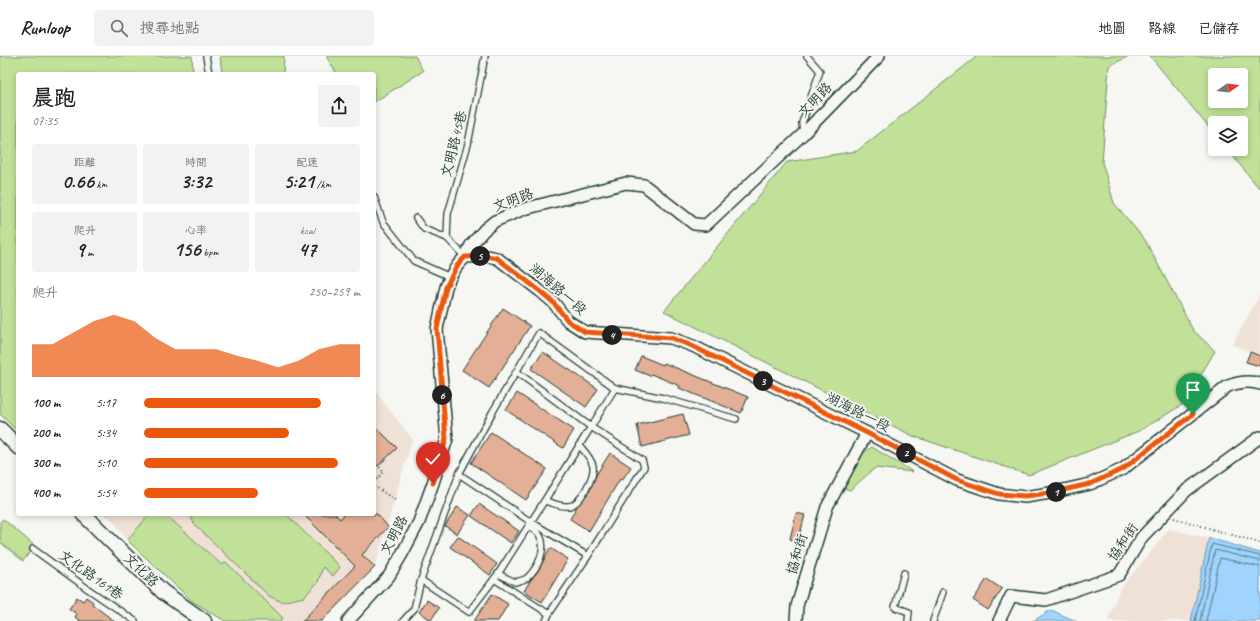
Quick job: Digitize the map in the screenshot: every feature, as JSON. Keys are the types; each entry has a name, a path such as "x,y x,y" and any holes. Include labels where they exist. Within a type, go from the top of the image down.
{"street":[{"name":"文明路","path":"348,621 389,576 419,522 446,439 437,329 446,287 450,277 465,257 471,245 484,230 509,214 524,209 626,183 644,185 694,224 706,225 803,134 879,56"},
{"name":"湖海路一段","path":"465,257 487,256 497,258 553,302 568,321 585,332 671,338 685,343 867,433 957,480 999,494 1025,496 1050,493 1090,484 1123,469 1228,386 1237,382 1260,384"},
{"path":"0,429 16,445"},
{"name":"協和街","path":"796,621 798,606 827,507 867,433"},
{"name":"協和街","path":"999,621 1011,596 1046,600 1119,575 1142,537 1187,490 1260,437"},
{"name":"文化路","path":"85,516 163,592 204,621"}],"lane":[{"path":"206,56 209,72"},
{"name":"文明路45巷","path":"447,238 448,214 468,144 485,56"},
{"path":"803,134 802,123 820,71 807,56"},
{"path":"376,203 383,222 414,261 450,277"},
{"path":"416,218 424,229 447,238 465,257"},
{"path":"403,621 414,609 422,580 459,474 492,413 539,333 615,388 663,398 736,419"},
{"path":"517,372 591,427 642,460 644,467 588,556 549,614 546,621"},
{"path":"422,580 469,612 496,577 615,388"},
{"path":"545,500 558,505 569,506 575,504 584,491 592,478 593,467 588,455 579,445"},
{"path":"459,474 530,524 588,556"},
{"path":"496,577 515,582 526,578 540,560 543,545 539,533 530,524"},
{"name":"文化路161巷","path":"34,549 88,589 135,621"},
{"path":"904,573 895,607 909,612 908,621"},
{"path":"496,577 549,614"},
{"path":"933,621 943,592"}],"path":[{"path":"376,480 384,472 378,466"},
{"path":"376,487 395,500"},
{"path":"1171,517 1260,543"}],"shaded area":[{"path":"1260,294 1260,355 1232,345"},
{"path":"376,393 414,441 411,443 375,567 322,621 225,621 192,601 127,540 108,516 376,516"},
{"path":"1169,529 1209,538 1191,621 1107,621 1120,589"}],"green space":[{"path":"0,56 192,56 193,72 16,72 16,430 0,414"},
{"path":"220,56 284,56 283,72 222,72"},
{"path":"326,56 415,56 423,71 376,101 376,72 336,72"},
{"path":"975,56 1129,56 1109,66 1102,162 1114,203 1145,240 1193,330 1215,351 1199,378 1203,392 1141,430 1029,475 913,436 664,311 787,162 857,151 975,58"},
{"path":"1150,56 1260,56 1259,188 1233,156 1248,156 1248,116 1208,116 1208,126"},
{"path":"872,447 913,472 875,468 850,490 844,488 860,455"},
{"path":"148,516 167,516 222,565 226,562 283,618 280,621 225,621 192,601 127,540"},
{"path":"191,516 288,516 340,567 333,576 323,567 318,582 304,597 282,602 269,596 194,524"},
{"path":"3,519 35,546 23,561 0,542 0,522"}],"water":[{"path":"1209,538 1260,553 1260,621 1191,621"},
{"path":"1051,610 1076,621 1033,621"}],"building":[{"path":"503,308 530,326 489,388 462,370"},
{"path":"543,352 598,389 586,407 531,369"},
{"path":"1250,352 1260,356 1260,366 1246,362"},
{"path":"641,356 663,365 664,363 748,397 741,413 679,388 680,386 651,374 650,376 635,370"},
{"path":"517,393 574,430 563,448 506,410"},
{"path":"683,414 689,435 642,447 637,425"},
{"path":"376,427 397,448 378,466 376,464"},
{"path":"491,432 547,469 526,500 471,463"},
{"path":"610,453 631,467 622,480 620,479 589,531 570,519 577,506 589,492 596,475"},
{"path":"479,504 519,531 511,543 471,516"},
{"path":"457,507 470,515 457,534 445,526"},
{"path":"796,513 805,515 798,542 790,539"},
{"path":"377,514 388,527 362,555 375,567 322,621 302,621 355,566 305,516 337,516 340,519 343,516 376,516"},
{"path":"458,536 497,564 490,575 450,547"},
{"path":"550,548 568,559 542,602 524,591 538,571"},
{"path":"987,579 1002,589 988,610 973,600"},
{"path":"492,594 508,604 498,621 474,621"},
{"path":"77,597 83,601 86,597 93,602 92,604 114,621 80,621 75,617 77,614 69,609"},
{"path":"427,600 439,608 431,620 419,612"}],"route":[{"path":"433,483 446,439 437,329 446,287 450,277 465,257 487,256 497,258 553,302 568,321 585,332 671,338 692,346 867,433 957,480 999,494 1025,496 1050,493 1090,484 1123,469 1193,414"}]}
